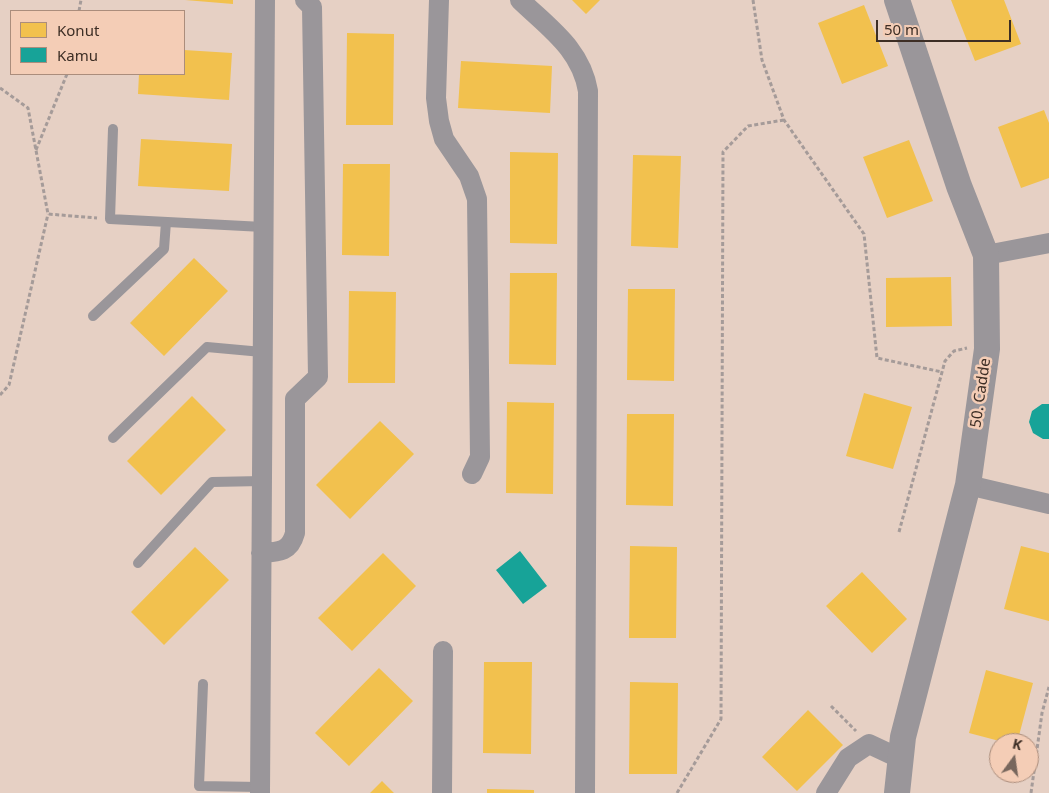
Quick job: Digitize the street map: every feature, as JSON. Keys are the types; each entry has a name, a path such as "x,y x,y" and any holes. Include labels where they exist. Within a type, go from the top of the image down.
{"street":[{"path":"260,790 264,0"},
{"path":"261,553 286,550 293,543 295,533 295,399 318,377 312,7 306,0"},
{"path":"439,0 436,98 439,121 444,139 469,176 477,199 480,457 472,474"},
{"path":"520,0 568,46 579,60 588,91 585,793"},
{"name":"50. Cadde","path":"897,0 959,186 986,255 987,349 968,485 903,737 897,793"},
{"path":"986,255 1049,243"},
{"path":"968,485 1049,504"},
{"path":"442,793 443,651"},
{"path":"826,793 848,758 869,744 901,759"}],"lane":[{"path":"113,129 110,219 263,227"},
{"path":"94,316 164,249 166,222"},
{"path":"113,438 207,347 262,352"},
{"path":"138,563 212,482 262,481"},
{"path":"203,684 199,786 260,790"}],"path":[{"path":"753,0 762,60 784,120 864,234 877,358 942,372"},
{"path":"36,151 67,75"},
{"path":"0,88 28,108 48,214 9,385 0,395"},
{"path":"677,793 721,719 723,152 748,126 784,120"},
{"path":"48,214 110,219"},
{"path":"898,532 945,361 954,352 969,348 987,349"},
{"path":"1031,793 1042,713 1049,687"},
{"path":"831,706 869,744"}],"building: Konut":[{"path":"185,0 233,0 233,4"},
{"path":"572,0 600,0 586,14"},
{"path":"951,0 1004,0 1021,44 975,61"},
{"path":"864,5 888,66 842,84 818,23"},
{"path":"347,33 394,34 393,125 346,125"},
{"path":"185,50 232,53 229,100 138,94 139,75 185,75"},
{"path":"461,61 552,66 550,113 458,108"},
{"path":"1044,110 1049,123 1049,178 1021,188 998,127"},
{"path":"141,139 232,144 229,191 138,186"},
{"path":"909,140 933,201 887,218 863,157"},
{"path":"510,152 558,153 557,244 510,243"},
{"path":"633,155 681,156 678,248 631,246"},
{"path":"343,164 390,164 389,256 342,255"},
{"path":"194,258 228,291 164,356 130,323"},
{"path":"510,273 557,273 556,365 509,364"},
{"path":"951,277 952,326 886,327 886,278"},
{"path":"628,289 675,289 674,381 627,380"},
{"path":"349,291 396,292 395,383 348,383"},
{"path":"864,393 912,407 893,469 846,456"},
{"path":"192,396 226,430 161,495 127,461"},
{"path":"507,402 554,403 553,494 506,493"},
{"path":"627,414 674,414 673,506 626,505"},
{"path":"380,421 414,454 350,519 316,485"},
{"path":"630,546 677,547 676,638 629,638"},
{"path":"1021,546 1049,553 1049,621 1004,609"},
{"path":"195,547 229,580 164,645 131,612"},
{"path":"383,553 416,586 352,651 318,618"},
{"path":"862,572 907,619 872,653 826,606"},
{"path":"484,662 532,662 531,754 483,753"},
{"path":"379,668 413,701 349,766 315,733"},
{"path":"986,670 1033,683 1020,733 989,733 989,738 969,733"},
{"path":"630,682 678,683 677,774 629,774"},
{"path":"808,710 843,745 797,791 762,757"},
{"path":"382,781 394,793 370,793"},
{"path":"487,789 534,790 534,793 487,793"}],"building: Kamu":[{"path":"1042,404 1049,404 1049,439 1043,439 1033,433 1029,422 1032,411"},
{"path":"520,551 547,586 523,604 496,570"}]}
